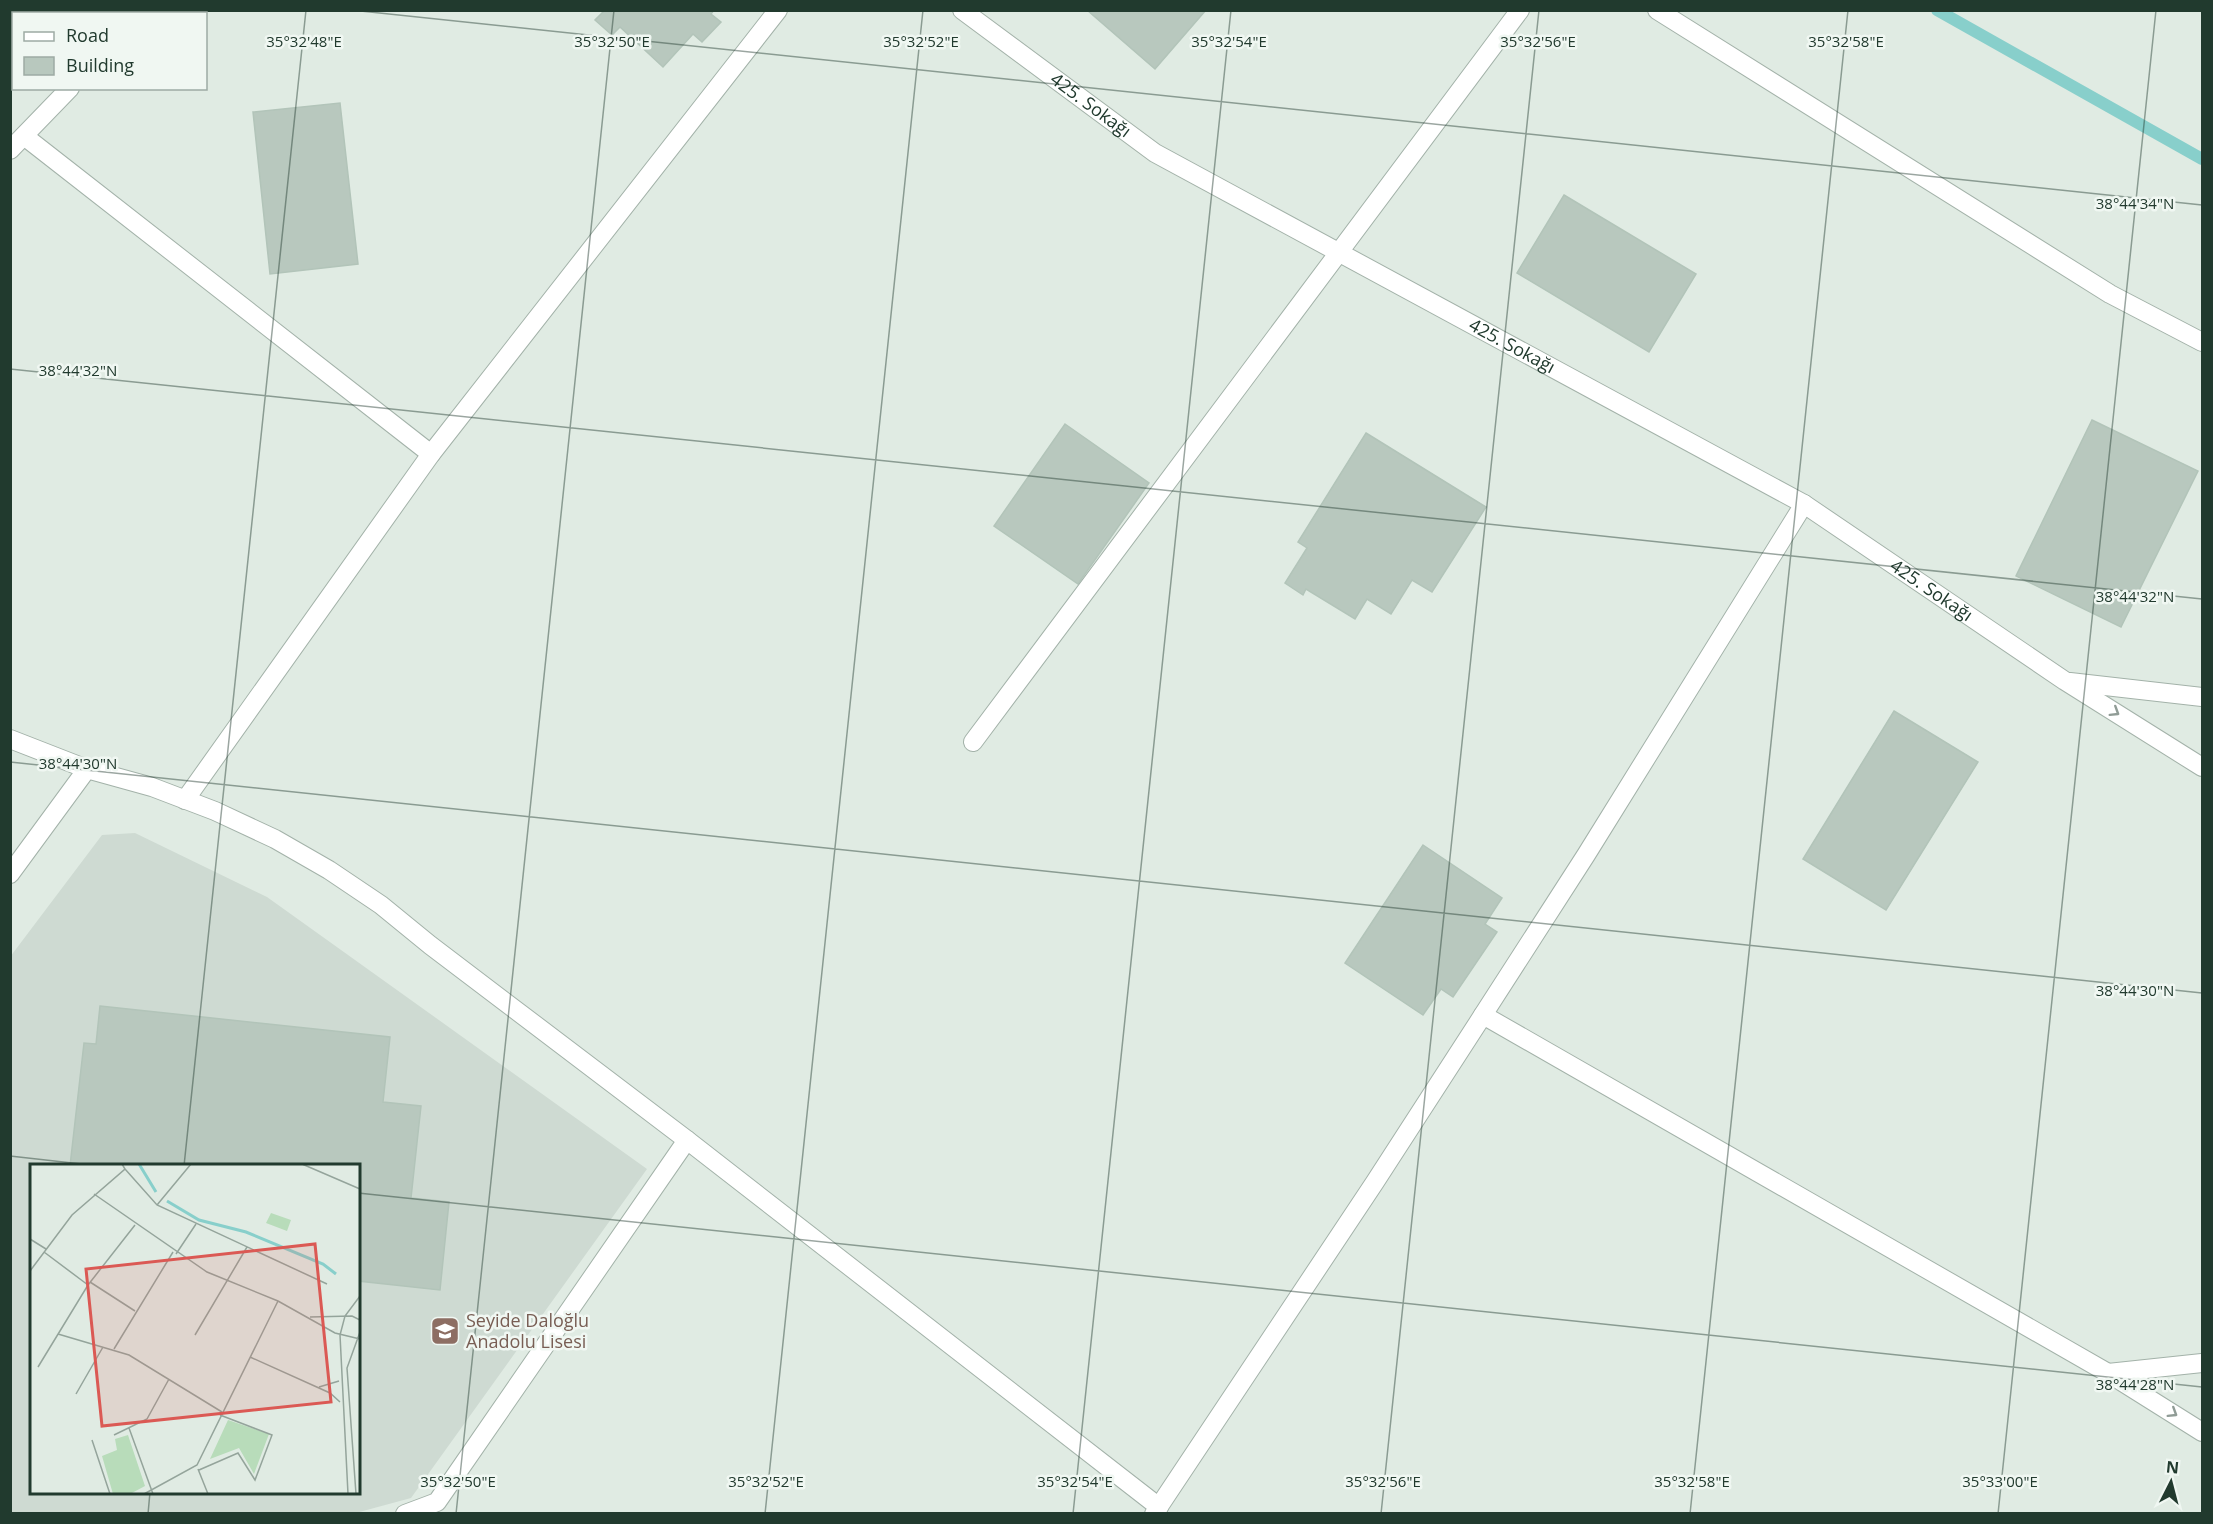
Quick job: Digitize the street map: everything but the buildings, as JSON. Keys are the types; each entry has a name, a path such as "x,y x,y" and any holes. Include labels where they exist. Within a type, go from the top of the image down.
{"street":[{"path":"185,800 431,454 778,10"},
{"name":"425. Sokağı","path":"962,10 1155,153 1804,504 2065,681 2202,767"},
{"path":"973,742 1520,10"},
{"path":"1657,10 2110,294 2202,342"},
{"path":"10,150 68,90"},
{"path":"24,136 431,454"},
{"path":"10,739 87,770 152,787 215,811 276,839 338,876 381,905 430,945 687,1140 1156,1510 1375,1182 1483,1015 1586,855 1804,504"},
{"name":"425. Sokağı","path":"2065,681 2202,697"},
{"path":"10,874 87,770"},
{"path":"1483,1015 2108,1373 2202,1432"},
{"path":"405,1514 437,1502 687,1140"},
{"path":"2108,1373 2202,1363"}],"shaded area":[{"name":"Seyide Daloğlu Anadolu Lisesi","path":"135,833 267,897 647,1169 411,1498 352,1514 11,1513 10,957 102,835"}],"waterway":[{"path":"1937,10 2202,159"}],"place":[{"name":"Seyide Daloğlu Anadolu Lisesi","path":"445,1331"}]}
